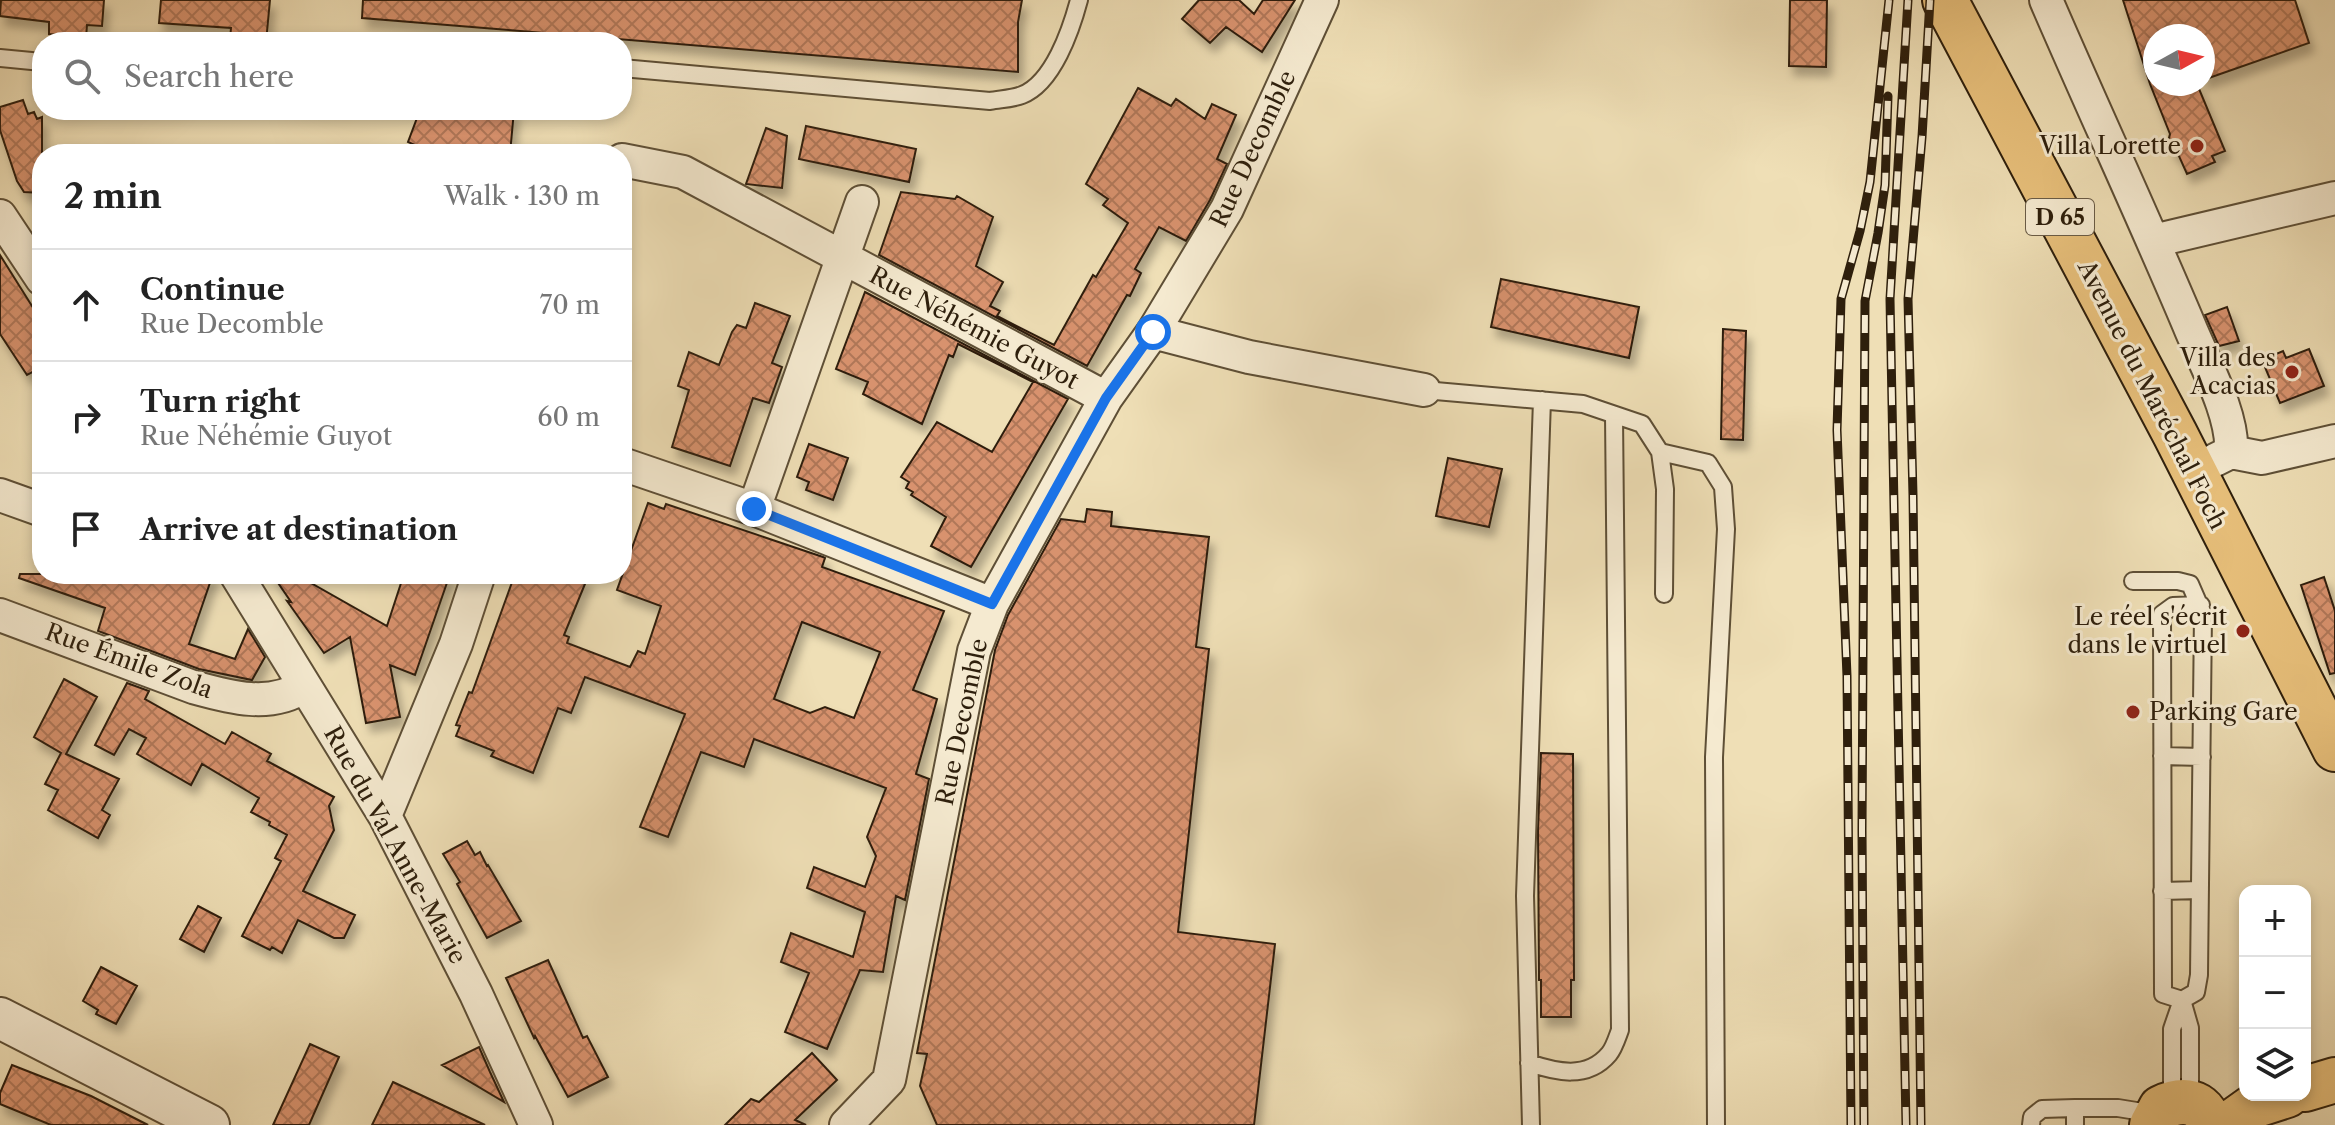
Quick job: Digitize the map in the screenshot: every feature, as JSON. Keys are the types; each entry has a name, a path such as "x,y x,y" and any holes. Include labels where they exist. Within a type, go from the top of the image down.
{"main road":[{"name":"Avenue du Maréchal Foch","path":"1945,0 2335,749"},
{"path":"2311,1087 2335,1080"}],"street":[{"name":"Rue Decomble","path":"854,1123 889,1080 974,651 992,604 1106,398 1153,332 1227,209 1322,0"},
{"path":"2046,0 2223,408 2232,437 2231,452"},
{"name":"Rue Néhémie Guyot","path":"632,162 683,172 1106,398"},
{"path":"2153,241 2335,198"},
{"name":"Rue Néhémie Guyot","path":"754,509 862,202"},
{"path":"0,216 32,264"},
{"path":"1153,332 1249,357 1424,390"},
{"path":"2193,472 2231,452 2262,458 2335,441"},
{"path":"632,467 754,509 992,604"},
{"path":"0,495 32,506"},
{"name":"Rue du Val Anne-Marie","path":"241,584 385,816 476,994 536,1125"},
{"path":"385,816 456,644 476,584"},
{"name":"Rue Émile Zola","path":"0,615 219,694 260,700 277,699 293,694 304,686"},
{"path":"0,1018 209,1125"}],"lane":[{"path":"632,69 990,101 1022,95 1042,80 1070,35 1079,0"},
{"path":"0,58 32,61"},
{"path":"1424,390 1583,404 1642,424 1660,452 1665,489 1664,594"},
{"path":"1531,1125 1525,896 1542,400"},
{"path":"1529,1063 1568,1073 1588,1069 1609,1054 1620,1030 1614,415"},
{"path":"1660,452 1708,463 1723,487 1726,529 1714,757 1716,1125"},
{"path":"2133,581 2190,584 2201,605 2203,614 2199,975 2196,992 2182,1000 2163,994 2162,614 2173,606 2201,605"},
{"path":"2162,756 2202,757"},
{"path":"2162,891 2200,890"},
{"path":"2031,1125 2032,1117 2042,1109 2075,1117 2118,1108 2205,1111 2182,1000"}],"building":[{"path":"1,0 104,0 102,26 87,25 86,32 49,32 49,22 0,16"},
{"path":"161,0 270,0 267,32 231,32 231,28 159,23"},
{"path":"363,0 1022,0 1018,22 1018,72 632,40 632,32 532,32 362,18"},
{"path":"1199,0 1239,0 1254,14 1263,0 1295,0 1262,52 1226,27 1210,43 1182,19"},
{"path":"1790,0 1827,0 1826,67 1789,66"},
{"path":"2123,0 2295,0 2309,43 2215,76 2215,24 2143,24 2143,62"},
{"path":"1138,88 1171,106 1176,99 1205,119 1212,104 1236,115 1217,159 1227,164 1186,241 1159,227 1135,269 1141,273 1130,296 1127,295 1087,366 879,255 901,192 955,199 957,196 993,217 976,266 1003,282 990,306 1000,311 997,316 1054,345 1093,275 1096,277 1128,223 1103,205 1108,199 1086,184"},
{"path":"2155,96 2202,96 2225,151 2212,156 2215,162 2187,174 2168,142 2170,134"},
{"path":"23,100 28,114 32,113 32,120 42,120 42,144 32,144 32,192 24,192 17,181 0,130 0,107"},
{"path":"416,120 513,120 511,144 408,142"},
{"path":"806,126 916,149 909,182 799,159"},
{"path":"766,128 787,136 782,188 746,184"},
{"path":"0,255 32,306 32,372 27,375 0,334"},
{"path":"1501,279 1639,307 1629,358 1491,327"},
{"path":"865,292 1068,399 971,567 931,546 946,517 911,495 913,492 906,488 909,482 901,477 937,422 992,452 1033,382 958,344 953,357 949,355 922,424 863,394 868,382 836,369"},
{"path":"755,303 790,316 772,363 782,367 769,403 753,398 730,466 672,447 689,390 678,386 689,352 719,365 732,332 737,325 746,328"},
{"path":"2227,307 2239,341 2219,346 2205,315"},
{"path":"1723,329 1746,331 1743,440 1721,439"},
{"name":"Villa des Acacias","path":"2309,349 2324,386 2280,403 2262,360 2283,351 2286,358"},
{"path":"809,444 848,458 833,500 806,490 809,482 797,477"},
{"path":"1448,458 1502,469 1489,527 1436,516"},
{"path":"648,503 664,509 666,504 823,557 822,567 944,611 913,690 937,699 916,774 929,779 905,900 896,896 883,972 860,970 827,1049 785,1032 809,973 781,962 791,933 853,957 865,912 807,888 814,867 865,887 876,856 867,837 886,788 754,739 744,767 701,752 668,837 640,827 685,714 585,677 571,713 558,708 533,773 491,756 494,751 456,736 460,726 456,725 469,692 472,693 511,584 585,584 564,635 569,637 567,643 630,667 638,651 645,654 661,606 617,590 619,584 632,584 632,548","holes":["802,622 880,652 854,718 825,707 810,713 774,699"]},
{"path":"1087,509 1112,512 1111,526 1209,537 1196,647 1209,649 1178,932 1275,944 1254,1125 937,1125 920,1086 927,1054 917,1053 995,650 1008,615 1061,519 1085,522"},
{"path":"20,574 32,574 32,583 19,578"},
{"path":"2324,577 2335,611 2335,673 2330,674 2301,585"},
{"path":"36,584 210,584 189,644 235,659 248,629 265,657 252,680 199,669 98,631 105,608"},
{"path":"279,584 313,584 387,626 401,584 447,584 415,675 390,665 400,717 366,723 350,637 324,653 287,601 291,602"},
{"path":"64,679 97,697 66,754 119,779 102,810 110,815 98,838 48,810 58,790 45,784 61,753 34,737"},
{"path":"127,683 149,691 145,699 225,744 232,732 271,754 267,761 334,797 329,806 334,830 303,891 355,915 344,938 334,938 298,920 282,953 242,936 281,861 275,858 287,835 251,812 259,798 202,764 191,785 137,754 146,738 129,729 114,755 95,745"},
{"path":"1541,753 1573,754 1574,980 1571,980 1571,1017 1541,1017 1538,830"},
{"path":"467,841 475,855 480,852 521,921 487,938 443,854"},
{"path":"198,906 221,918 204,952 180,939"},
{"path":"548,960 583,1038 587,1036 608,1077 568,1097 534,1038 506,978"},
{"path":"101,967 137,986 116,1024 96,1014 98,1010 83,1001"},
{"path":"310,1044 339,1057 309,1125 273,1125"},
{"path":"479,1047 490,1072 504,1102 442,1065"},
{"path":"812,1053 837,1080 795,1120 806,1125 725,1125 751,1099 759,1102"},
{"path":"12,1065 91,1096 148,1125 51,1125 0,1104 0,1093"},
{"path":"393,1082 485,1125 372,1125"}],"railway":[{"path":"1851,1125 1847,676 1837,430 1841,299 1870,182 1889,0"},
{"path":"1906,1125 1890,299 1908,0"},
{"path":"1921,1125 1908,299 1930,0"},
{"path":"1864,1125 1865,301 1885,185 1888,96"}],"place":[{"name":"Villa Lorette","path":"2197,146"},
{"name":"Villa des Acacias","path":"2292,372"},
{"name":"Le réel s'écrit dans le virtuel","path":"2243,631"},
{"name":"Parking Gare","path":"2133,712"}],"route":[{"path":"754,509 992,604 1106,398 1153,332"}]}
